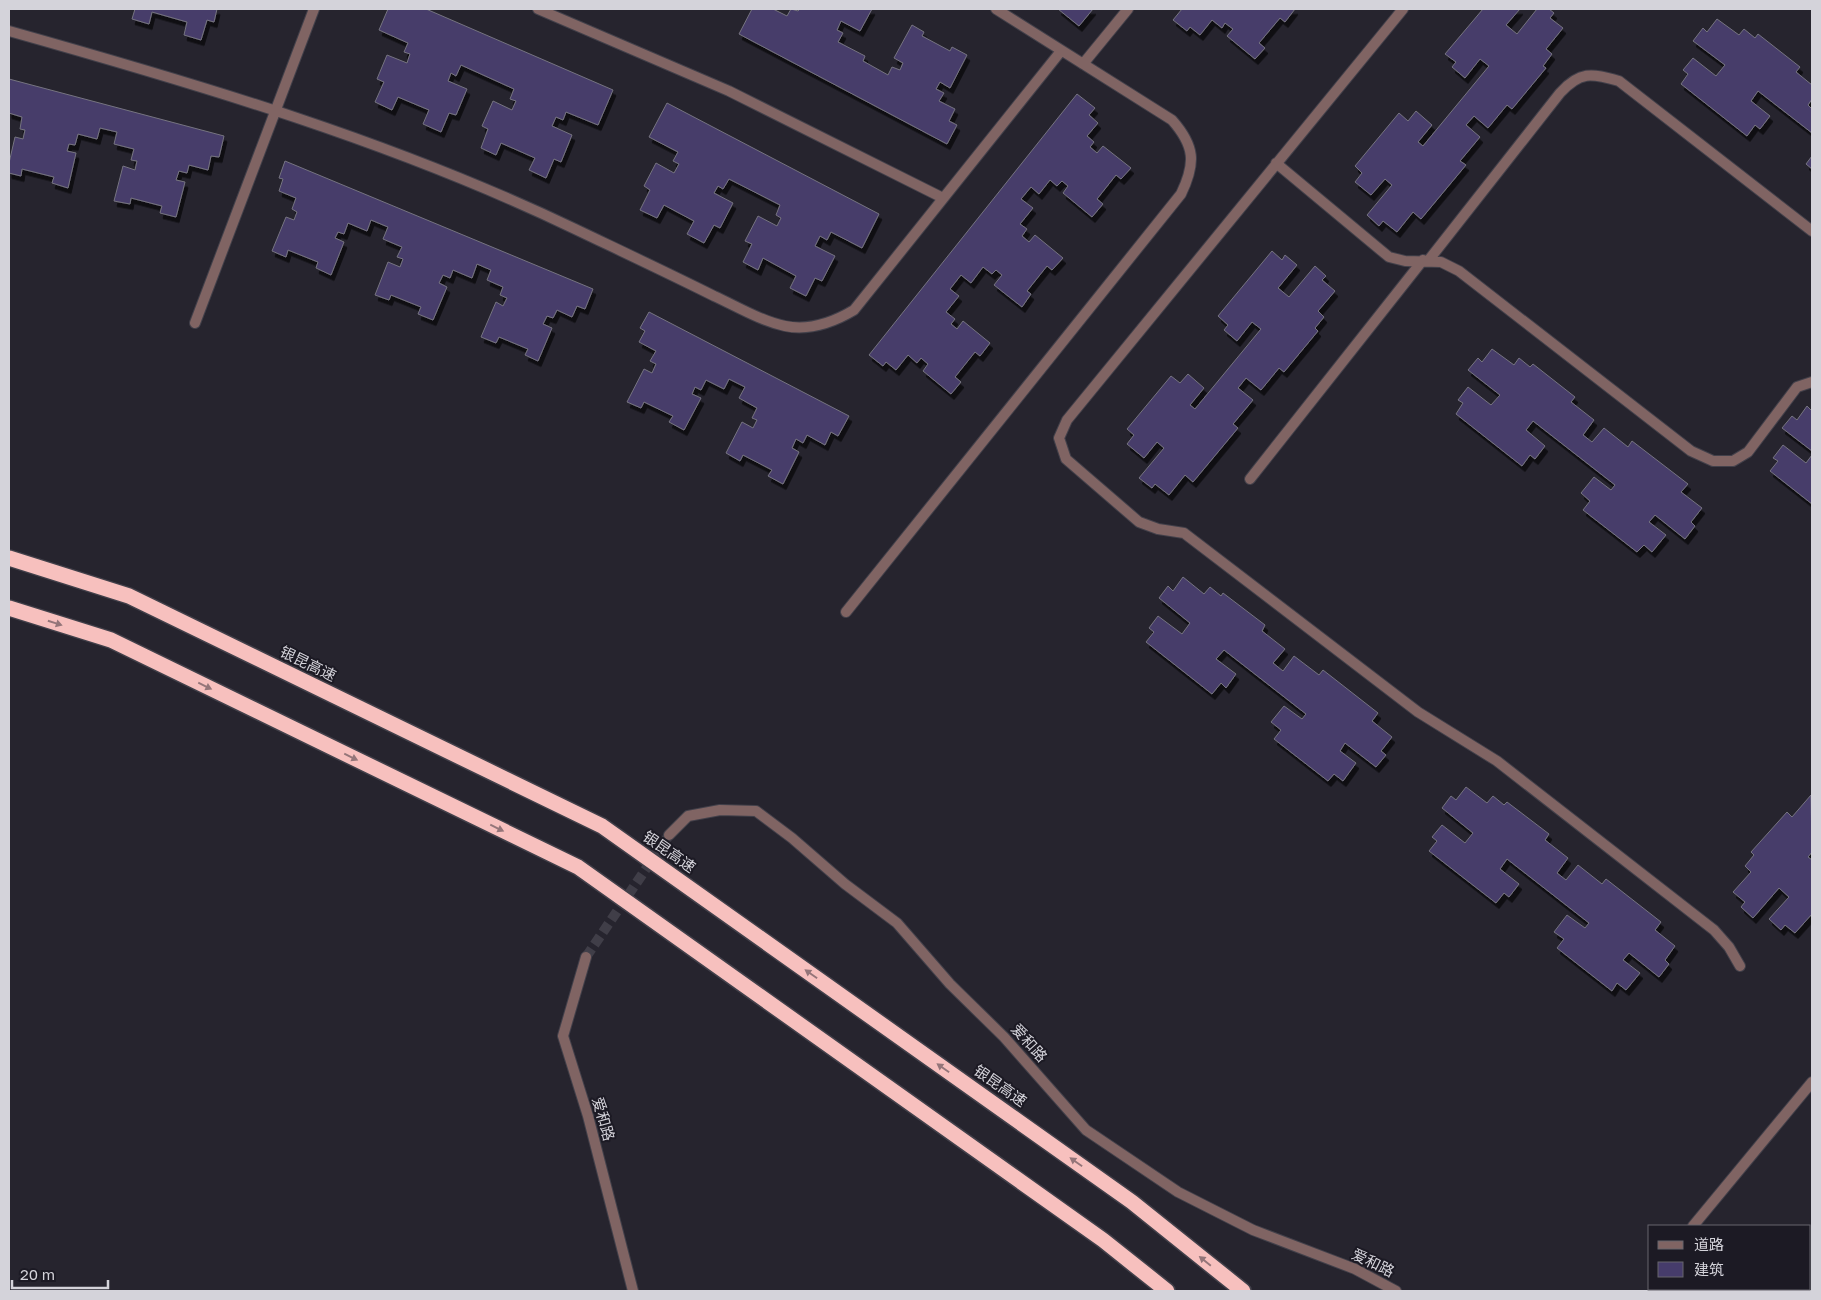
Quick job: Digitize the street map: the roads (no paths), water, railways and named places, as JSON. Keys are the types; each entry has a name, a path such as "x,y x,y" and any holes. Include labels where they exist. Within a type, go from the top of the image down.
{"highway":[{"name":"银昆高速","path":"9,558 129,596 602,826 1132,1202 1243,1291"},
{"path":"9,608 111,640 578,867 1103,1240 1167,1291"}],"street":[{"path":"195,323 274,110 314,9"},
{"path":"538,9 729,91 943,198"},
{"path":"846,612 1181,194 1190,176 1191,156 1185,135 1172,120 996,9"},
{"path":"1083,64 1128,9"},
{"path":"1403,9 1067,420 1059,438 1066,459 1139,522 1158,530 1184,534 1418,712 1497,762 1714,930 1729,947 1740,966"},
{"path":"9,31 185,80 427,164 551,217 747,311 786,326 814,326 836,321 854,310 1061,51"},
{"path":"1250,479 1572,80 1592,73 1619,80 1812,231"},
{"path":"1276,163 1389,257 1405,261 1441,262 1459,271 1691,451 1713,461 1733,461 1748,452 1797,387 1812,382"},
{"name":"爱和路","path":"669,835 688,816 720,810 756,811 792,838 844,884 896,923 950,984 1004,1037 1086,1130 1178,1192 1253,1230 1355,1270 1396,1291"},
{"name":"爱和路","path":"586,957 563,1036 588,1116 633,1291"},
{"path":"1694,1225 1812,1082"}],"tunnel":[{"path":"586,957 669,835"}]}
